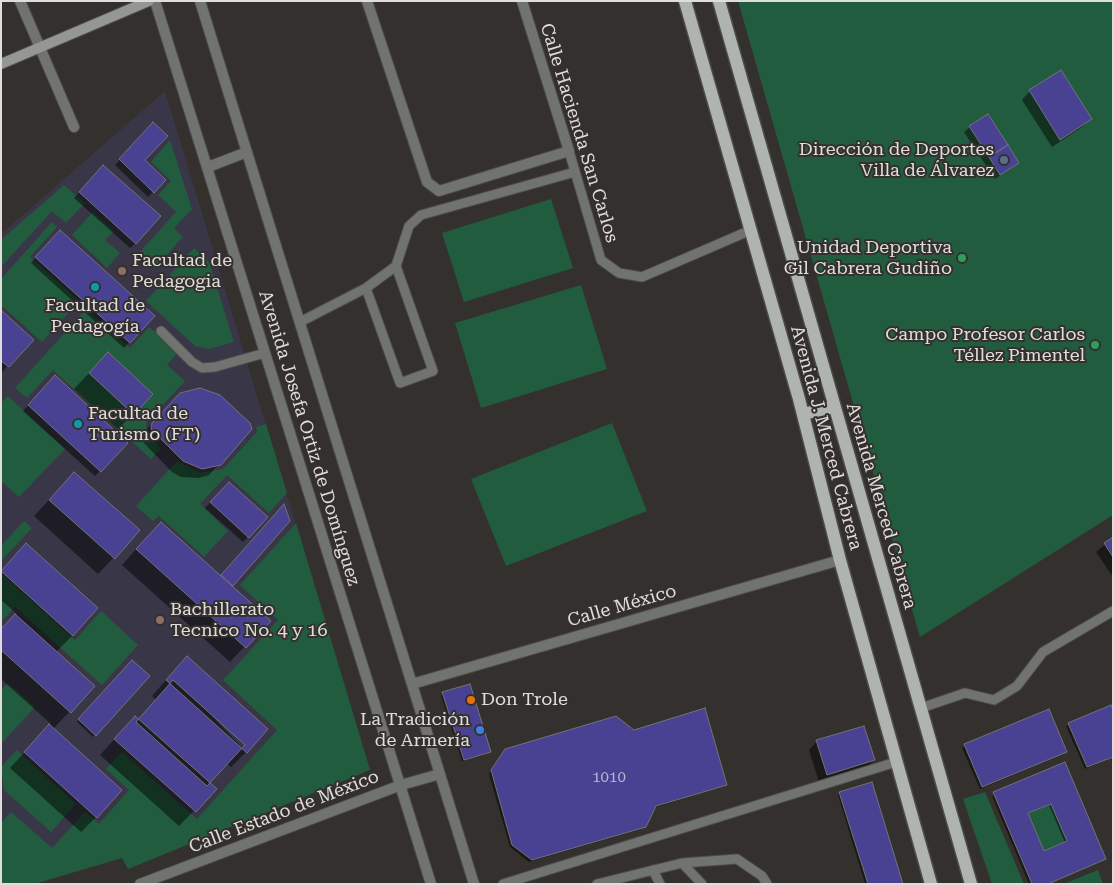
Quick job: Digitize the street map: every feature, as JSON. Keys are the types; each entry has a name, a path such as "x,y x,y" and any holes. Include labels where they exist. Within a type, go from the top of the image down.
{"main road":[{"name":"Avenida J. Merced Cabrera","path":"685,1 803,414 840,560 931,884"},
{"name":"Avenida Merced Cabrera","path":"719,1 971,884"},
{"path":"803,414 834,407"}],"street":[{"path":"20,1 74,127"},
{"path":"1,64 149,1"},
{"name":"Avenida Josefa Ortiz de Domínguez","path":"156,1 431,884"},
{"name":"Avenida Josefa Ortiz de Domínguez","path":"200,1 474,884"},
{"path":"367,1 426,182 438,191 569,151"},
{"name":"Calle Hacienda San Carlos","path":"522,1 569,151"},
{"path":"208,167 247,152"},
{"name":"Calle México","path":"412,684 840,560"},
{"name":"Calle Estado de México","path":"140,884 400,786 440,774"}],"lane":[{"name":"Calle Hacienda San Carlos","path":"569,151 601,260 619,273 642,277 751,230"},
{"path":"300,322 366,288 396,266 409,226 421,215 575,172"},
{"path":"366,288 400,383 432,372 396,266"},
{"path":"161,331 192,362 202,368 215,367 266,353"},
{"path":"921,708 965,693 994,700 1017,686 1043,652 1113,611"},
{"path":"503,884 896,762"},
{"path":"597,884 682,863 737,859 762,876 767,884"},
{"path":"682,863 702,884"},
{"path":"652,870 660,884"}],"shaded area":[{"path":"165,91 370,770 128,869 122,858 34,884 1,884 1,234"}],"green space":[{"name":"Unidad Deportiva Gil Cabrera Gudiño","path":"738,1 1113,1 1113,515 920,637"},
{"path":"170,140 192,209 174,228 183,237 155,268 139,253 176,212 158,195 171,181 151,162"},
{"path":"64,185 85,203 66,223 52,211 1,267 1,240"},
{"path":"551,199 573,268 464,302 442,233"},
{"path":"93,212 114,231 105,240 120,253 107,268 72,235"},
{"path":"52,222 57,227 30,257 79,301 42,342 1,305 1,279"},
{"path":"194,248 209,262 234,342 209,349 195,346 146,301"},
{"path":"581,285 607,369 481,408 455,323"},
{"path":"86,309 130,348 149,327 178,352 167,365 185,381 146,423 147,435 161,448 151,459 53,370 27,398 15,388"},
{"path":"8,396 65,449 19,497 1,481 1,403"},
{"path":"612,423 647,511 506,566 471,479"},
{"path":"266,424 287,493 269,513 227,475 200,504 228,531 204,557 159,516 153,521 136,506 177,461 200,473 223,469 257,432 256,427"},
{"path":"24,521 32,528 1,561 1,546"},
{"path":"296,523 370,770 128,869 122,858 34,884 1,884 1,823 11,812 52,848 85,812 99,824 129,790 106,769 122,752 197,819 277,730 223,680 278,620 240,585"},
{"path":"1,573 75,640 101,611 138,645 102,685 15,607 1,622"},
{"path":"8,683 35,707 1,744 1,690"},
{"path":"17,750 76,804 51,832 4,790 1,767"},
{"path":"985,792 1024,884 992,884 963,799"},
{"path":"1051,804 1067,841 1044,851 1028,813"},
{"path":"1098,870 1103,884 1063,884"}],"building":[{"path":"1061,70 1092,119 1060,140 1029,90"},
{"path":"988,114 1008,145 989,157 969,126"},
{"path":"153,122 168,136 145,160 166,180 154,193 119,159"},
{"name":"Dirección de Deportes Villa de Álvarez","path":"1008,145 1019,163 1000,175 989,157"},
{"path":"103,165 161,216 136,244 79,192"},
{"name":"Facultad de Pedagogía","path":"60,230 155,316 130,343 35,257"},
{"path":"1,310 34,340 9,367 1,361"},
{"path":"108,352 153,394 134,415 89,373"},
{"name":"Facultad de Turismo (FT)","path":"55,375 128,443 101,472 28,405"},
{"path":"200,388 220,395 250,423 252,429 221,465 202,469 183,461 151,429 152,423 180,393"},
{"path":"74,472 140,530 115,559 49,500"},
{"path":"229,482 268,517 249,538 210,502"},
{"path":"284,504 290,521 233,586 221,575"},
{"path":"161,522 271,621 246,648 136,549"},
{"path":"1113,537 1113,557 1104,543"},
{"path":"26,543 98,608 73,636 1,571"},
{"path":"15,614 95,686 71,713 1,650 1,629"},
{"path":"187,656 268,729 247,753 166,680"},
{"path":"132,660 150,676 96,736 78,719"},
{"path":"173,680 245,745 207,786 136,722"},
{"path":"470,684 491,752 464,760 442,692"},
{"path":"1111,705 1113,710 1113,757 1087,767 1068,723"},
{"path":"705,708 727,785 656,806 646,827 532,860 512,845 491,770 505,749 616,716 634,730"},
{"path":"1049,709 1067,752 982,787 964,744"},
{"path":"135,716 217,789 196,812 114,739"},
{"path":"49,724 122,790 97,818 24,752"},
{"path":"864,726 875,760 827,775 816,740"},
{"path":"1065,762 1106,859 1048,884 1032,884 993,792","holes":["1051,804 1067,841 1044,851 1028,813"]},
{"path":"872,782 903,884 868,884 839,792"}],"place":[{"name":"Dirección de Deportes Villa de Álvarez","path":"1004,160"},
{"name":"Unidad Deportiva Gil Cabrera Gudiño","path":"962,258"},
{"name":"Facultad de Pedagogia","path":"122,271"},
{"name":"Facultad de Pedagogía","path":"95,287"},
{"name":"Campo Profesor Carlos Téllez Pimentel","path":"1095,345"},
{"name":"Facultad de Turismo (FT)","path":"78,424"},
{"name":"Bachillerato Tecnico No. 4 y 16","path":"160,620"},
{"name":"Don Trole","path":"471,700"},
{"name":"La Tradición de Armería","path":"480,730"}]}
